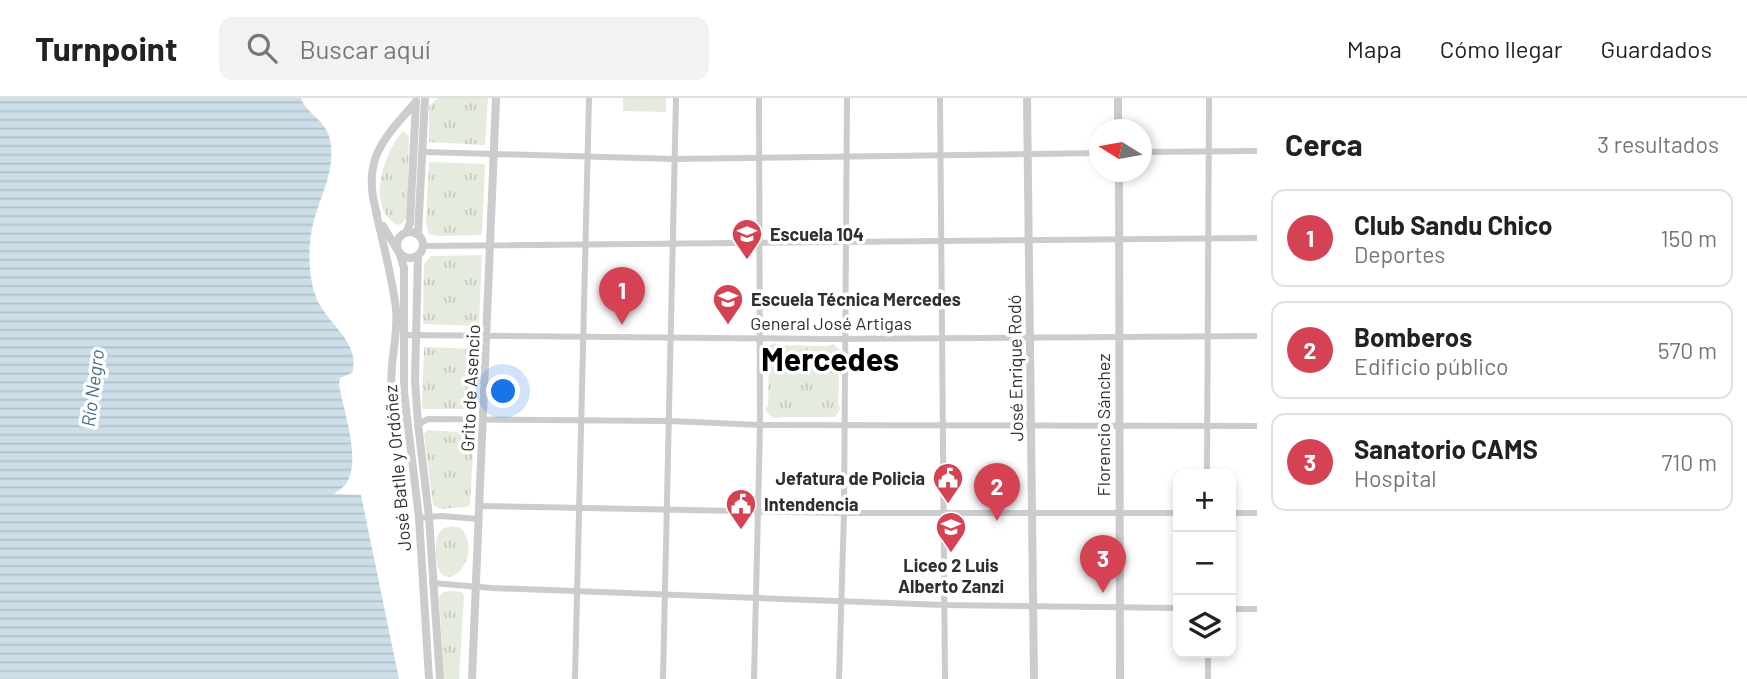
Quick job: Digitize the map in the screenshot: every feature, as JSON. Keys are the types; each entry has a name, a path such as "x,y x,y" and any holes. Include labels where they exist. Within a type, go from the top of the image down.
{"street":[{"name":"Grito de Asencio","path":"472,679 496,98"},
{"path":"575,679 589,98"},
{"path":"663,679 676,98"},
{"path":"754,679 761,425 759,98"},
{"path":"839,679 844,513 847,98"},
{"path":"940,98 945,679"},
{"name":"José Enrique Rodó","path":"1027,98 1034,679"},
{"path":"1118,98 1118,119"},
{"path":"1207,469 1209,98"},
{"path":"420,99 423,152 418,234 422,246 418,255 417,414 440,679"},
{"path":"420,99 382,141 376,157 371,189 396,310 396,346 391,387 399,412 406,420 418,424 428,419"},
{"path":"399,253 398,240 407,231 410,223 420,99"},
{"path":"1152,152 1257,150"},
{"path":"423,152 674,159 1089,153"},
{"name":"Florencio Sánchez","path":"1119,182 1120,679"},
{"path":"376,212 399,253 405,259 418,255"},
{"path":"407,231 414,230 418,234"},
{"path":"422,246 1257,238"},
{"name":"José Batlle y Ordóñez","path":"399,253 404,268 406,420 424,517 423,583 429,679"},
{"name":"General José Artigas","path":"404,335 830,339 1257,336"},
{"path":"761,352 774,338"},
{"path":"830,339 838,342 846,351"},
{"path":"760,409 764,415 778,423"},
{"path":"831,424 845,410"},
{"path":"406,420 411,411 428,419 669,421 761,425 1257,426"},
{"path":"480,506 844,513 1173,513"},
{"path":"1236,513 1257,513"},
{"path":"424,517 479,519"},
{"path":"423,583 944,605 1173,608"},
{"path":"1236,609 1257,609"},
{"path":"1208,658 1208,679"}],"green space":[{"path":"438,98 488,98 485,145 429,142 429,106"},
{"path":"623,98 666,98 666,112 623,111"},
{"path":"403,131 409,136 407,217 403,223 397,225 387,217 380,193 384,165"},
{"path":"429,162 485,164 482,235 429,234 426,223"},
{"path":"482,255 479,326 423,324 424,264 431,256"},
{"path":"775,343 827,346 833,344 840,350 838,405 841,408 835,417 770,416 765,409 768,406 769,357 766,354 769,346"},
{"path":"424,347 479,349 474,409 422,409"},
{"path":"427,430 474,433 470,504 467,507 440,509 433,505 424,434"},
{"path":"451,526 461,528 467,540 468,553 459,572 444,576 439,569 436,541 442,529"},
{"path":"443,592 462,592 464,596 459,679 444,679 439,597"}],"water":[{"name":"Río Negro","path":"0,98 301,98 323,124 329,136 331,159 311,232 311,277 319,304 347,341 354,362 352,373 340,378 339,384 350,435 352,462 346,484 334,494 361,495 399,679 0,679"}],"place":[{"name":"Escuela 104","path":"747,261"},
{"name":"Club Sandu Chico","path":"622,325"},
{"name":"Escuela Técnica Mercedes","path":"728,326"},
{"name":"Jefatura de Policia","path":"948,505"},
{"name":"Bomberos","path":"997,521"},
{"name":"Intendencia","path":"741,531"},
{"name":"Liceo 2 Luis Alberto Zanzi","path":"951,554"},
{"name":"Sanatorio CAMS","path":"1103,593"}],"district":[{"name":"Mercedes","path":"830,358"}]}
